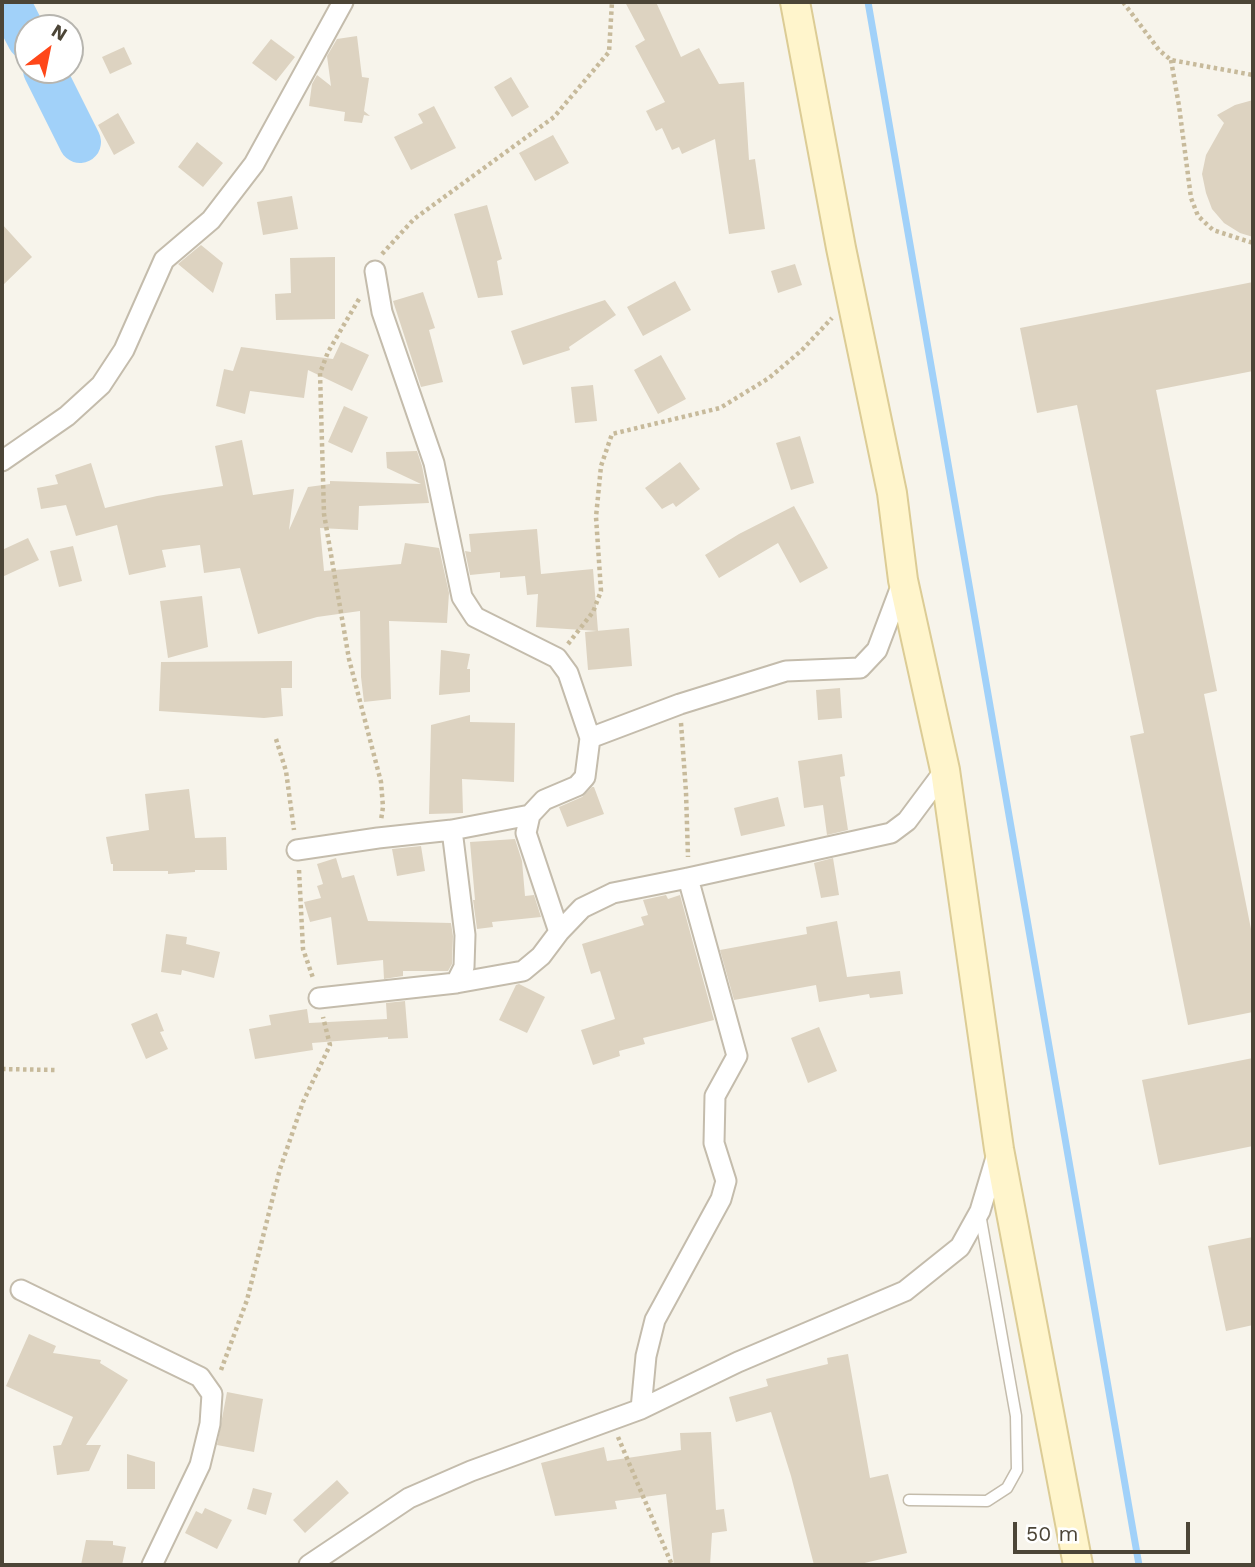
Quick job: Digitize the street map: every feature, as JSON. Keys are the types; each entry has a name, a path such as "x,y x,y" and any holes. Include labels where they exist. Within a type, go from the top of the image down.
{"main road":[{"path":"795,2 851,297 892,493 903,580 944,770 999,1149 1078,1565"}],"street":[{"path":"2,461 67,416 101,385 124,350 164,260 211,220 254,164 343,2"},
{"path":"375,271 382,312 434,463 462,597 475,617 557,658 568,673 590,738 586,777 577,786 544,800 530,815 526,833 559,932"},
{"path":"590,738 680,705 786,671 860,668 877,650 903,580"},
{"path":"319,998 456,983 523,971 541,957 559,932 582,908 612,893 891,833 907,821 944,770"},
{"path":"297,850 452,830 530,815"},
{"path":"452,830 465,935 464,967 456,983"},
{"path":"641,1409 646,1356 655,1320 721,1199 726,1181 714,1143 715,1096 737,1056 688,878"},
{"path":"309,1565 409,1498 471,1471 641,1409 738,1362 905,1291 960,1247 980,1210 999,1149"},
{"path":"21,1290 200,1377 212,1394 211,1424 200,1465 152,1565"}],"lane":[{"path":"909,1500 987,1501 1007,1488 1017,1470 1016,1416 980,1210"}],"path":[{"path":"1123,2 1159,50 1171,60 1253,75"},
{"path":"1171,60 1191,198 1198,216 1213,230 1253,243"},
{"path":"557,658 593,612 601,591 597,517 601,466 612,434 720,408 769,379 802,350 851,297"},
{"path":"680,705 688,878"},
{"path":"212,1394 247,1300 279,1169 303,1102 330,1045 319,998 303,949 297,850 286,771 276,739"},
{"path":"2,1069 55,1070"},
{"path":"610,1420 672,1565"}],"building":[{"path":"625,2 656,2 681,57 699,48 719,84 744,82 749,160 755,159 765,229 729,234 715,139 682,154 679,147 672,150 662,128 656,131 646,111 665,102 635,46 645,40"},
{"path":"357,36 362,77 369,78 364,111 370,116 364,115 362,123 344,121 345,112 309,106 312,84 317,75 331,86 327,56 337,39"},
{"path":"271,39 295,57 276,81 252,63"},
{"path":"124,47 132,64 110,74 102,57"},
{"path":"511,77 529,107 512,117 494,87"},
{"path":"1253,100 1253,237 1224,223 1212,209 1202,174 1206,155 1224,123 1217,115 1235,105"},
{"path":"434,106 456,148 411,170 394,137 423,123 418,114"},
{"path":"118,113 135,143 114,155 98,125"},
{"path":"553,135 569,163 535,181 519,153"},
{"path":"197,142 223,163 203,187 178,167"},
{"path":"292,196 298,229 263,235 257,202"},
{"path":"487,205 502,259 497,261 503,295 478,298 454,214"},
{"path":"2,224 32,257 2,286"},
{"path":"201,245 223,263 213,293 178,264"},
{"path":"335,257 335,319 276,320 275,294 291,293 290,258"},
{"path":"795,264 802,285 778,293 771,271"},
{"path":"675,281 691,310 643,336 627,307"},
{"path":"1253,282 1253,371 1156,390 1217,691 1204,694 1253,939 1253,1012 1188,1025 1130,736 1144,733 1077,405 1037,413 1020,328"},
{"path":"423,292 435,328 429,330 443,382 421,387 393,301"},
{"path":"605,300 616,315 569,347 570,350 523,365 511,331"},
{"path":"341,342 369,355 352,391 308,370 304,398 250,391 245,414 216,406 224,369 233,371 241,347 333,359"},
{"path":"661,355 686,399 658,414 634,370"},
{"path":"593,385 597,421 575,423 571,387"},
{"path":"344,406 368,417 352,453 328,442"},
{"path":"800,436 814,483 791,490 776,443"},
{"path":"242,440 253,495 294,489 289,530 308,487 330,484 330,481 421,484 387,468 386,452 417,451 429,503 359,506 358,530 320,528 324,571 401,564 405,543 439,548 449,593 447,623 389,621 391,699 364,702 360,611 317,617 258,634 240,568 204,573 200,545 162,550 166,567 129,575 117,525 76,536 66,505 41,509 37,488 58,484 55,475 91,463 105,508 157,496 223,486 215,446"},
{"path":"680,462 700,489 676,507 673,503 662,509 645,488"},
{"path":"794,506 828,568 800,583 778,543 719,578 705,555"},
{"path":"537,529 541,574 593,569 598,631 536,627 538,594 527,595 525,576 500,578 500,572 470,575 465,551 471,552 469,534"},
{"path":"28,538 39,560 2,577 2,550"},
{"path":"73,546 82,581 59,587 50,551"},
{"path":"202,596 208,647 168,658 160,601"},
{"path":"629,628 632,666 588,670 585,632"},
{"path":"441,650 470,654 467,669 470,669 470,692 439,695"},
{"path":"292,661 292,688 281,688 283,716 264,718 159,711 161,662"},
{"path":"840,688 842,718 818,720 816,690"},
{"path":"470,715 470,722 515,723 514,782 462,779 463,813 429,814 431,725"},
{"path":"842,754 845,776 840,777 848,830 827,835 823,805 804,808 798,761"},
{"path":"592,787 604,814 567,827 559,807 582,797"},
{"path":"189,789 195,838 226,837 227,870 195,870 168,874 168,871 113,871 106,837 149,830 145,794"},
{"path":"778,797 785,826 741,836 734,808"},
{"path":"515,839 522,861 525,896 534,895 541,917 492,922 493,927 477,929 470,842"},
{"path":"421,846 425,871 397,876 392,849"},
{"path":"336,858 342,878 354,875 368,921 451,923 452,964 448,971 403,971 403,976 384,979 383,960 337,965 331,917 310,922 304,902 321,898 317,886 323,884 317,864"},
{"path":"833,858 839,895 821,898 814,863"},
{"path":"666,895 668,899 680,895 714,1020 643,1038 645,1044 619,1051 620,1056 593,1065 581,1030 615,1019 600,971 591,974 582,944 644,925 641,917 648,915 643,900"},
{"path":"837,921 847,977 900,971 903,994 870,998 869,994 819,1002 816,985 734,1000 720,950 807,934 806,927"},
{"path":"166,934 187,937 186,944 220,952 214,978 182,970 181,975 161,972"},
{"path":"516,985 545,997 527,1033 499,1020"},
{"path":"405,1001 408,1038 312,1043 313,1050 255,1059 249,1029 271,1025 269,1015 307,1009 309,1023 387,1019 386,1003"},
{"path":"157,1013 164,1031 160,1032 168,1049 146,1059 131,1024"},
{"path":"819,1027 837,1071 808,1083 791,1038"},
{"path":"1253,1058 1253,1146 1159,1165 1142,1080"},
{"path":"1253,1237 1253,1325 1226,1331 1208,1246"},
{"path":"29,1334 56,1346 53,1353 101,1360 100,1363 128,1380 86,1445 101,1445 89,1471 57,1475 53,1446 61,1445 73,1417 6,1386"},
{"path":"848,1354 870,1478 888,1474 907,1553 856,1565 814,1565 771,1412 736,1422 729,1397 768,1386 766,1379 828,1364 827,1358"},
{"path":"227,1392 263,1399 254,1452 217,1445"},
{"path":"711,1432 716,1510 724,1509 727,1531 712,1533 710,1565 674,1565 666,1494 615,1501 617,1509 555,1516 541,1463 604,1447 607,1461 681,1450 680,1433"},
{"path":"127,1454 155,1462 155,1489 127,1489"},
{"path":"337,1480 349,1493 305,1533 293,1520"},
{"path":"253,1488 272,1493 266,1515 247,1509"},
{"path":"205,1508 232,1520 217,1549 185,1533 196,1511 202,1514"},
{"path":"86,1540 113,1541 113,1545 126,1547 122,1565 81,1565"}],"waterway":[{"path":"9,2 15,14"},
{"path":"868,2 1139,1565"},
{"path":"51,84 80,142"}]}
